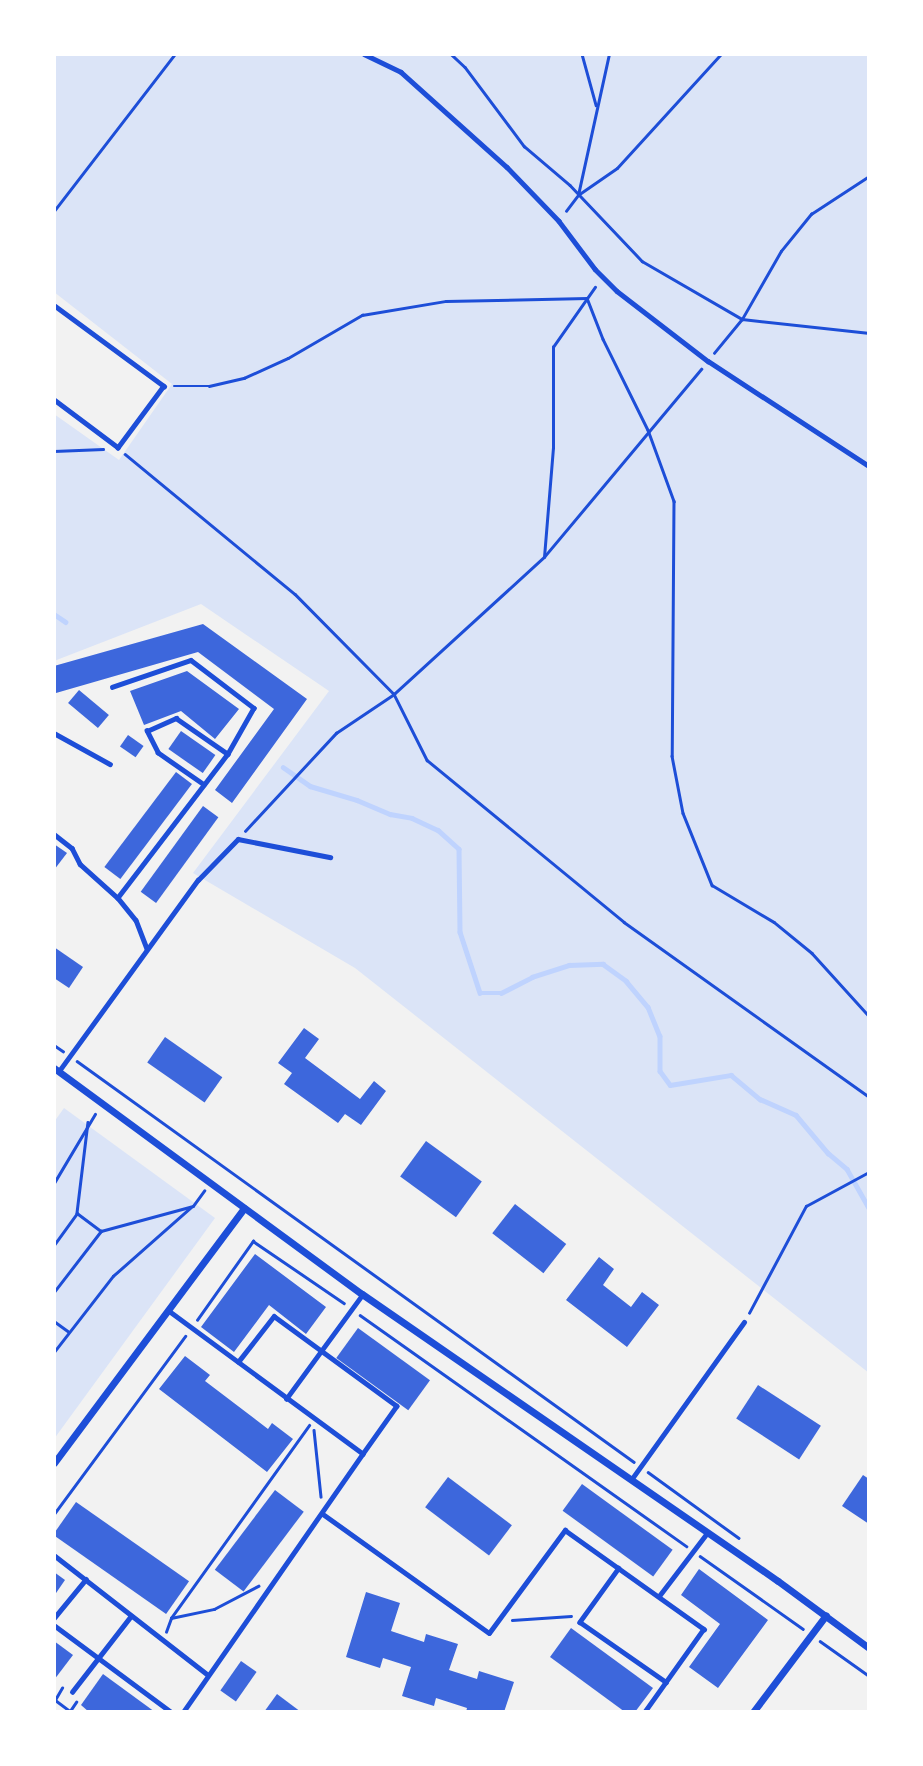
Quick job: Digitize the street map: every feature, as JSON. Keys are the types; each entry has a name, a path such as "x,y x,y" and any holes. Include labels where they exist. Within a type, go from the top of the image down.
{"street":[{"path":"56,1072 362,1294 708,1532 869,1648"},
{"path":"54,1463 244,1208"},
{"path":"753,1712 825,1615"}],"lane":[{"path":"364,54 401,72 508,167 559,220 595,269 617,291 708,361 869,466"},
{"path":"54,305 164,386 118,448 54,400"},
{"path":"112,687 191,660 254,708 228,754 118,898"},
{"path":"204,785 158,753 147,731 176,718 228,754"},
{"path":"54,733 110,764"},
{"path":"54,834 72,848 80,864 118,898 136,920 147,950"},
{"path":"56,1072 71,1057 198,880 238,839 330,857"},
{"path":"286,1399 362,1294"},
{"path":"167,1310 313,1420 363,1454"},
{"path":"184,1712 397,1406 274,1316 238,1362"},
{"path":"631,1480 744,1322"},
{"path":"323,1514 489,1633 565,1530 704,1629 645,1712"},
{"path":"659,1596 708,1532"},
{"path":"54,1555 208,1676"},
{"path":"619,1568 580,1622 667,1682"},
{"path":"54,1618 86,1579"},
{"path":"72,1692 131,1616"},
{"path":"54,1625 171,1712"}],"path":[{"path":"54,211 175,54"},
{"path":"451,54 465,67 524,146 578,195 642,261 742,319 869,333"},
{"path":"582,54 596,105"},
{"path":"578,195 609,54"},
{"path":"559,220 578,195 617,168 721,54"},
{"path":"238,839 336,733 394,694 544,557 742,319 781,251 811,214 869,176"},
{"path":"544,557 553,448 553,347 595,287"},
{"path":"164,386 209,386 244,378 288,358 362,315 446,300 587,298"},
{"path":"587,298 603,339 648,430 674,501 673,756 683,813 712,885 774,922 812,953 869,1016"},
{"path":"54,451 118,448 295,594 394,694 427,760 624,922 869,1097"},
{"path":"54,1053 56,1046 749,1546"},
{"path":"54,1183 88,1122 103,1104"},
{"path":"54,1245 78,1213 88,1122"},
{"path":"744,1322 806,1206 869,1172"},
{"path":"54,1352 113,1276 193,1206 211,1183"},
{"path":"54,1292 101,1231 193,1206"},
{"path":"78,1213 101,1231"},
{"path":"54,1514 253,1241 869,1676"},
{"path":"54,1321 68,1331"},
{"path":"313,1420 323,1514"},
{"path":"163,1642 171,1618 313,1420"},
{"path":"171,1618 214,1609 247,1594 267,1579"},
{"path":"499,1621 585,1615"},
{"path":"64,1686 55,1700 70,1711 80,1698"}],"shaded area":[{"path":"54,54 869,54 869,1373 355,968 193,873 329,691 201,604 54,661 54,414 119,460 172,384 54,292"},
{"path":"64,1108 215,1218 54,1439 54,1122"}],"building":[{"path":"203,624 307,699 232,803 215,790 274,709 198,652 56,693 54,689 54,666"},
{"path":"187,671 239,709 215,739 181,711 144,725 130,691"},
{"path":"79,690 109,715 98,728 68,703"},
{"path":"181,731 215,755 203,773 168,749"},
{"path":"128,735 144,746 136,757 120,746"},
{"path":"176,772 192,784 120,879 104,867"},
{"path":"203,806 218,817 156,903 141,892"},
{"path":"54,844 67,853 54,870"},
{"path":"54,947 83,967 69,988 54,978"},
{"path":"304,1028 319,1039 305,1058 360,1099 374,1081 386,1091 361,1125 345,1114 338,1123 284,1084 292,1073 278,1063"},
{"path":"165,1037 222,1077 205,1103 147,1062"},
{"path":"426,1141 482,1182 456,1217 400,1177"},
{"path":"515,1204 566,1244 543,1273 492,1233"},
{"path":"255,1254 326,1307 306,1334 269,1305 234,1352 201,1327"},
{"path":"599,1257 614,1269 603,1285 631,1307 642,1292 659,1305 627,1347 566,1300"},
{"path":"358,1328 430,1380 408,1410 336,1358"},
{"path":"185,1356 210,1375 205,1381 268,1429 272,1423 293,1439 267,1472 159,1389"},
{"path":"758,1385 821,1426 799,1459 736,1419"},
{"path":"863,1475 869,1479 869,1524 842,1506"},
{"path":"448,1477 512,1525 489,1555 425,1507"},
{"path":"582,1484 673,1550 653,1577 563,1511"},
{"path":"275,1490 304,1512 244,1592 215,1570"},
{"path":"76,1502 189,1581 166,1614 54,1535"},
{"path":"699,1569 768,1620 718,1688 689,1667 720,1624 681,1595"},
{"path":"54,1572 65,1580 54,1596"},
{"path":"366,1592 400,1603 391,1631 424,1642 426,1634 458,1644 449,1670 477,1679 479,1671 514,1682 504,1712 466,1712 467,1708 436,1698 434,1706 402,1696 411,1667 383,1658 380,1668 346,1657"},
{"path":"571,1628 653,1688 635,1712 625,1712 550,1657"},
{"path":"54,1641 73,1655 54,1680"},
{"path":"241,1661 257,1672 236,1701 220,1690"},
{"path":"103,1674 155,1712 89,1712 81,1705"},
{"path":"277,1694 301,1712 264,1712"}],"waterway":[{"path":"54,614 66,622"},
{"path":"283,767 310,786 357,800 390,814 412,818 438,830 459,849 460,932 480,993 501,993 532,977 569,965 603,964 626,981 648,1007 660,1036 660,1071 670,1085 731,1075 760,1099 796,1115 828,1153 847,1169 869,1208"}]}
